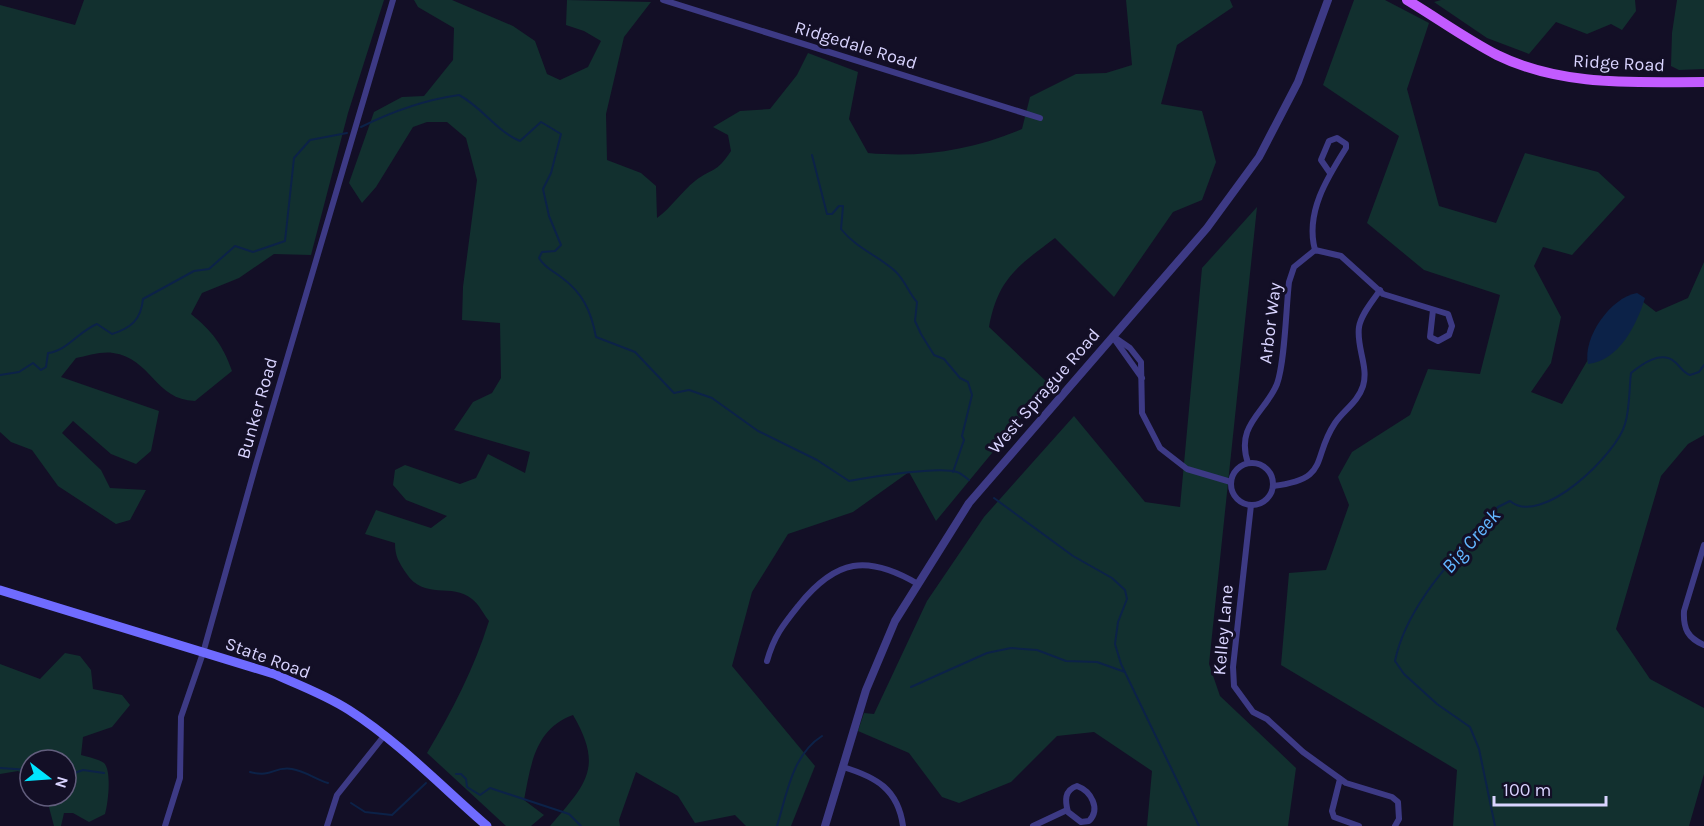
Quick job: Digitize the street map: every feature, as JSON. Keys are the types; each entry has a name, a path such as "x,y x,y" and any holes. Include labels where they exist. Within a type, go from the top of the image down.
{"main road":[{"name":"Ridge Road","path":"1407,0 1498,55 1553,75 1595,82 1704,82"},
{"name":"State Road","path":"0,590 274,674 305,687 348,709 384,736 487,826"}],"street":[{"name":"Bunker Road","path":"165,826 180,778 181,717 203,653 256,464 393,0"},
{"name":"Ridgedale Road","path":"663,0 1040,118"},
{"name":"West Sprague Road","path":"825,826 866,690 895,621 969,503 1207,228 1259,157 1299,82 1328,0"},
{"path":"1330,173 1321,160 1329,141 1337,138 1346,144 1346,148 1330,173 1312,224 1315,250 1341,256 1380,290 1448,314 1451,318 1449,335 1438,341 1430,337 1429,332 1433,309"},
{"name":"Arbor Way","path":"1248,463 1247,434 1252,418 1277,383 1289,282 1294,267 1315,250"},
{"path":"1273,486 1294,484 1306,477 1319,464 1330,432 1337,420 1356,402 1364,385 1365,369 1359,327 1380,290"},
{"path":"1114,337 1130,348 1141,362 1142,412 1160,448 1187,469 1231,482"},
{"path":"1248,463 1266,468 1273,486 1268,498 1251,505 1238,500 1231,489 1236,469 1248,463"},
{"name":"Kelley Lane","path":"1251,505 1233,667 1234,686 1253,712 1273,724 1303,752 1340,779 1392,797 1398,802 1400,808 1395,826"},
{"path":"1704,545 1684,611 1683,623 1687,633 1704,645"},
{"path":"767,661 774,636 822,579 838,569 870,564 884,566 918,584"},
{"path":"327,826 337,795 384,736"},
{"path":"843,767 866,774 890,790 902,815 903,826"},
{"path":"1340,779 1332,811 1334,817 1359,826"},
{"path":"1077,786 1089,793 1095,808 1094,817 1089,821 1081,822 1067,810 1065,801 1068,793 1077,786"},
{"path":"1033,826 1067,810"}],"green space":[{"path":"84,0 384,0 348,113 311,255 274,254 239,278 202,293 191,314 216,339 232,371 195,401 171,394 136,362 126,356 113,353 99,353 76,358 61,377 159,411 151,451 136,464 111,454 73,421 62,433 101,470 110,488 146,490 130,520 116,524 58,486 32,450 11,442 0,432 0,5 75,25"},
{"path":"414,0 452,0 513,26 535,41 547,74 560,80 588,67 601,41 584,31 566,25 567,0 651,2 624,37 606,114 607,160 641,173 656,186 657,218 695,181 718,167 731,151 728,135 713,127 740,111 770,109 797,75 808,53 858,72 849,119 868,153 908,154 946,151 984,142 1022,129 1030,97 1076,74 1106,73 1132,65 1126,0 1230,0 1233,7 1177,45 1161,104 1202,111 1216,162 1202,200 1173,212 1114,297 1055,238 1030,257 1004,285 993,310 989,327 1049,384 936,521 909,472 853,512 788,534 752,592 732,666 815,766 791,826 746,826 735,815 695,823 678,796 636,772 619,820 620,826 550,826 573,798 587,775 588,749 573,715 550,729 537,749 524,800 544,815 531,826 506,826 427,753 462,689 489,621 475,601 464,594 430,589 413,581 398,559 395,543 365,534 376,510 431,528 447,516 406,500 393,485 395,470 405,465 460,484 476,478 488,454 525,473 530,452 454,430 473,402 492,393 501,378 500,323 462,320 463,287 477,180 466,138 447,122 427,122 413,127 376,187 362,203 349,183 374,112 402,97 424,96 453,60 454,28 418,7"},
{"path":"1354,0 1385,0 1429,23 1407,89 1439,206 1496,223 1525,153 1598,172 1625,197 1572,255 1543,247 1534,266 1561,317 1551,363 1531,392 1562,404 1620,305 1638,298 1656,312 1688,298 1704,262 1704,435 1688,444 1661,476 1616,629 1650,679 1704,708 1704,774 1689,826 1453,826 1457,770 1281,665 1289,573 1326,570 1349,505 1338,477 1352,452 1410,415 1428,369 1480,374 1500,295 1424,270 1367,223 1399,136 1323,85"},
{"path":"1441,0 1635,0 1636,11 1622,30 1611,24 1587,34 1556,22 1529,54 1487,38 1434,2"},
{"path":"1677,0 1704,0 1704,69 1679,70 1671,66 1672,33"},
{"path":"1257,207 1209,664 1220,696 1296,768 1288,826 1147,826 1152,771 1094,732 1057,736 1011,782 959,803 942,797 909,753 858,731 864,713 874,714 927,601 984,517 1074,416 1145,502 1180,507 1202,268"},
{"path":"65,653 80,656 91,670 93,689 122,695 130,705 112,727 83,737 81,755 104,763 108,773 109,788 105,814 89,822 73,813 64,813 61,826 54,826 49,808 78,808 78,748 18,748 18,771 0,774 0,664 40,679"}],"water":[{"path":"1637,293 1645,298 1632,330 1618,349 1609,356 1588,364 1589,342 1600,320 1618,302"}],"waterway":[{"path":"361,127 409,107 459,95 511,137 520,141 541,122 561,134 551,173 543,189 549,216 561,245 555,251 542,252 539,258 546,267 575,289 589,311 596,337 635,352 674,393 689,390 712,398 758,431 817,460 849,481 935,470 957,472 969,480"},
{"path":"0,375 19,372 33,363 41,370 46,367 48,353 61,349 97,324 112,334 125,329 137,318 143,299 194,271 209,269 235,246 253,252 285,241 294,158 310,140 347,133"},
{"path":"812,155 827,214 832,214 839,206 843,206 841,229 853,241 888,265 904,282 917,302 915,321 934,355 944,359 960,378 968,382 972,395 962,436 964,440 953,472"},
{"name":"Big Creek","path":"1495,826 1479,749 1470,727 1437,704 1404,674 1395,661 1401,639 1423,598 1498,507 1510,501 1524,507 1540,505 1576,484 1608,452 1625,424 1631,373 1646,362 1664,357 1675,362 1690,375 1699,372 1704,365"},
{"path":"994,498 1073,556 1112,578 1125,590 1127,599 1118,622 1115,644 1121,664 1199,826"},
{"path":"911,687 987,653 1011,648 1037,650 1066,661 1097,662 1125,672"},
{"path":"777,826 797,764 812,744 822,736"},
{"path":"0,768 18,769"},
{"path":"250,772 264,774 281,769 292,769 328,783"},
{"path":"78,772 83,770 104,773"},
{"path":"456,774 461,774 466,779 467,787 480,795 490,788 569,814 581,826"},
{"path":"351,803 365,812 392,815 426,783"}]}
